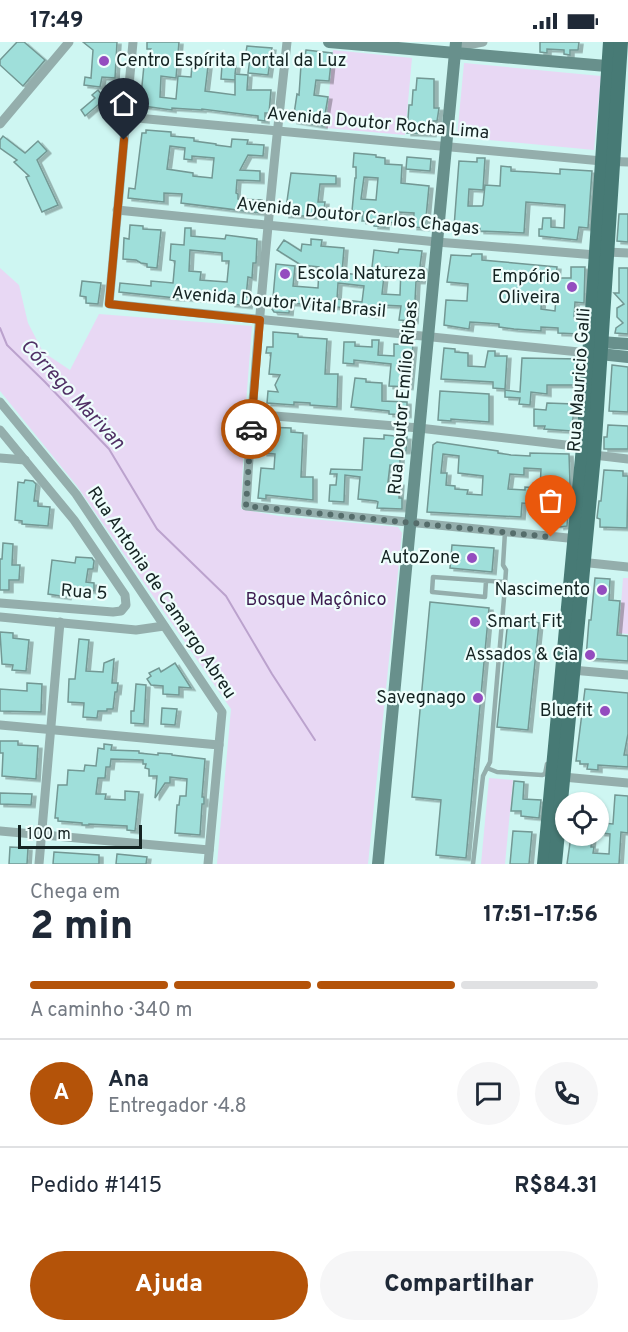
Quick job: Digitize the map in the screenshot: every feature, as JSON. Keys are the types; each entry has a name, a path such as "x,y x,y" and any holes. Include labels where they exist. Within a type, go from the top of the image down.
{"main road":[{"name":"Rua Mauricio Galli","path":"610,42 619,68"},
{"name":"Rua Mauricio Galli","path":"555,864 597,349 608,161 621,42"},
{"name":"Rua Mauricio Galli","path":"544,864 557,727 578,562"}],"street":[{"path":"0,124 69,42"},
{"path":"117,210 133,42"},
{"path":"287,42 251,414 246,506 580,539"},
{"path":"329,42 456,48 619,68"},
{"path":"456,48 483,42"},
{"name":"Rua Doutor Emílio Ribas","path":"381,864 419,428 456,48"},
{"name":"Avenida Doutor Rocha Lima","path":"126,117 628,162"},
{"name":"Avenida Doutor Carlos Chagas","path":"117,210 437,242 601,254 628,253"},
{"name":"Avenida Doutor Vital Brasil","path":"117,210 109,304 260,320 597,349 628,357"},
{"name":"Avenida Doutor Vital Brasil","path":"597,349 628,345"},
{"name":"Rua Antonia de Camargo Abreu","path":"0,402 76,494 222,712 208,864"},
{"path":"251,414 419,428 588,451 628,459"},
{"path":"2,432 6,444 0,456 25,460"},
{"name":"Rua 5","path":"0,603 113,612 121,611 126,605 125,595 74,520 2,432"},
{"path":"578,562 628,567"},
{"path":"0,617 136,630 164,626"},
{"path":"39,864 60,622"},
{"path":"572,670 628,675"},
{"path":"0,724 219,745"},
{"path":"563,777 628,783"},
{"path":"0,831 209,850"}],"lane":[{"path":"473,864 483,776 490,762 506,570 503,565 505,532"},
{"path":"486,581 485,597 432,592 433,577 505,582"},
{"path":"549,741 557,727"},
{"path":"487,768 497,772 542,776 545,774 547,760"}],"green space":[{"path":"333,50 412,58 405,135 326,128"},
{"path":"464,63 601,76 594,150 457,137"},
{"name":"Bosque Maçônico","path":"0,268 19,285 28,323 43,352 70,370 99,314 252,326 241,509 279,516 398,527 402,533 368,864 217,864 231,709 77,486 0,391"},
{"path":"623,578 628,578 628,634 619,633"},
{"path":"489,778 513,780 505,864 481,864"}],"building":[{"path":"17,42 24,42 45,60 23,86 0,65 0,60"},
{"name":"Centro Espírita Portal da Luz","path":"83,42 117,42 115,78 102,77 100,87 84,85 85,77 91,78 93,50"},
{"path":"147,42 179,42 176,78 161,76 160,97 176,99 178,76 191,77 192,65 208,66 205,91 235,95 235,80 221,79 222,65 236,66 235,74 248,75 247,90 271,90 269,113 265,113 265,121 258,120 258,116 202,109 172,108 172,110 136,105 137,95 141,96 144,65 149,66 151,49 147,49"},
{"path":"540,42 579,42 578,50 570,50 570,55 564,54 564,50 547,49 547,53 540,52"},
{"path":"247,46 272,48 268,75 248,73 250,58 245,58"},
{"path":"306,50 332,53 329,81 316,80 314,95 328,97 323,126 293,121 297,94 299,95 301,65 304,65"},
{"path":"417,78 434,79 434,108 439,108 437,121 433,121 432,134 407,133 409,105 412,105"},
{"path":"98,90 105,99 85,116 81,110 95,98 92,95"},
{"path":"146,130 171,132 171,136 194,138 194,141 231,147 232,139 248,140 247,144 264,145 263,156 248,155 240,170 260,171 260,181 237,180 236,193 238,199 262,200 261,213 181,203 182,194 164,193 164,202 128,198 129,188 135,189 142,133 146,133","holes":["170,146 185,148 184,159 192,160 192,156 214,158 212,178 167,169"]},
{"path":"3,136 25,153 38,141 47,151 37,160 58,205 42,212 26,177 29,176 14,162 17,160 0,148 0,140"},
{"path":"354,153 376,155 376,157 385,158 385,164 402,165 401,183 429,186 425,228 413,227 414,213 398,212 397,223 385,222 385,227 374,226 374,221 362,221 363,212 352,211 356,178 356,167 353,167","holes":["364,177 378,178 376,200 361,199"]},
{"path":"407,157 431,159 430,171 406,169"},
{"path":"477,158 485,158 483,190 469,189 468,206 483,205 485,185 500,186 501,166 511,167 511,171 560,174 560,169 592,171 588,228 579,227 577,240 539,236 543,218 551,218 551,227 564,228 565,205 526,202 524,233 454,227 459,161 477,162"},
{"path":"291,173 336,176 336,184 320,184 318,202 325,202 323,217 285,215"},
{"path":"619,214 628,214 628,242 617,241"},
{"path":"130,225 143,226 143,229 161,230 157,268 147,267 147,264 136,260 123,259 124,238 129,239"},
{"path":"185,228 191,228 191,236 225,239 226,235 257,239 256,263 253,263 252,278 248,277 246,297 249,297 248,306 231,304 232,300 176,298 119,292 120,283 151,286 151,281 173,283 175,261 170,260 171,244 184,245","holes":["190,250 222,253 222,261 229,261 227,282 200,280 201,272 189,271"]},
{"path":"311,239 322,240 321,246 344,248 342,273 371,276 374,250 398,253 399,249 422,251 420,266 423,267 421,281 416,281 414,321 399,320 401,306 381,305 380,310 374,310 374,315 348,310 348,308 290,303 289,313 274,312 272,309 276,264 295,266 293,286 318,288 319,267 301,265 277,250 284,240 301,251 302,244 311,245","holes":["385,267 401,268 400,295 382,294","338,283 364,286 362,302 337,299"]},
{"path":"482,254 482,260 557,267 556,278 571,278 571,267 585,267 584,303 575,302 574,318 580,318 579,334 558,333 558,328 541,327 541,331 499,327 499,324 486,323 470,322 469,329 444,325 446,300 467,301 468,284 447,282 451,255","holes":["542,293 556,295 555,311 541,309"]},
{"path":"619,268 628,268 628,334 615,333 616,328 623,323 617,317 617,308 624,304 614,293 619,293"},
{"path":"82,281 101,283 98,304 86,303 86,297 80,296"},
{"path":"273,332 327,339 325,374 338,374 337,407 294,402 294,405 267,403 268,391 278,392 275,385 280,375 269,374 271,353 266,353 267,347 273,347"},
{"path":"372,340 379,340 378,355 394,356 394,344 413,345 409,387 389,386 391,364 354,360 354,364 343,363 344,342 355,342 355,346 372,347"},
{"path":"444,348 468,353 468,366 485,367 488,351 495,351 495,356 507,356 505,389 493,388 493,382 441,379"},
{"path":"522,358 580,359 578,385 547,385 547,394 531,392 530,405 519,404 520,398 505,397 505,390 520,392"},
{"path":"612,365 628,367 628,412 609,411"},
{"path":"355,378 366,379 366,382 382,383 382,401 407,402 407,415 351,407"},
{"path":"440,391 489,394 489,422 438,420"},
{"path":"547,403 574,404 572,431 534,426 534,409 546,410"},
{"path":"608,425 628,426 628,449 604,449 604,437 607,437"},
{"path":"265,427 291,428 291,432 303,433 301,477 313,477 313,500 266,495 266,499 258,498 261,468 274,469 275,454 263,453 264,440 259,439 260,430 265,430"},
{"path":"384,435 407,437 406,451 400,451 400,466 390,465 388,482 400,483 399,498 402,498 402,509 377,508 378,502 376,501 358,499 360,477 345,475 344,502 329,501 330,485 336,485 337,474 330,474 331,469 362,470 364,438 384,439"},
{"path":"437,442 511,455 569,454 570,484 567,526 560,527 560,525 543,523 544,518 536,517 537,504 522,503 521,517 427,512 433,445","holes":["443,454 459,456 458,473 483,476 482,495 467,494 468,490 455,489 455,486 446,485 447,473 441,473","524,468 541,469 540,488 508,489 510,474 524,475"]},
{"path":"604,470 623,471 623,476 628,476 627,528 600,527 600,519 597,518"},
{"path":"25,480 36,484 34,501 38,501 38,506 50,507 48,526 22,524 22,521 15,520 18,482 24,483"},
{"path":"3,543 13,544 12,565 20,565 19,580 9,580 9,590 0,590 0,559 2,559"},
{"name":"AutoZone","path":"452,545 494,548 492,572 450,568"},
{"path":"76,557 92,558 94,561 93,569 88,569 86,582 94,583 94,591 68,589 67,597 48,594 52,560 75,563"},
{"path":"595,578 610,579 609,600 620,601 617,635 628,636 628,661 586,658"},
{"path":"430,602 489,608 466,858 436,855 441,800 412,797"},
{"path":"508,619 539,623 528,730 497,727"},
{"path":"0,632 13,633 13,638 29,640 26,671 12,670 13,665 2,664"},
{"path":"79,639 89,640 86,671 103,672 104,663 114,659 112,683 118,683 113,709 98,711 97,718 83,717 84,703 68,702 69,679 75,679"},
{"path":"175,663 191,688 179,687 179,695 163,694 163,686 151,685 147,679 151,676 149,673 159,668 161,672"},
{"path":"27,683 42,684 41,712 0,711 0,689 27,691"},
{"path":"136,684 146,685 144,724 131,723"},
{"path":"585,689 628,693 628,734 624,755 628,755 628,767 598,765 598,770 587,769 588,764 580,764 580,761 576,761"},
{"path":"162,708 177,709 175,725 161,724"},
{"path":"0,741 18,741 18,745 38,746 36,779 2,776 3,753 0,753"},
{"path":"104,744 112,745 111,750 139,751 139,753 158,755 158,753 172,754 205,759 202,797 204,797 204,804 202,804 200,835 175,833 177,805 179,805 180,796 186,796 187,779 170,777 170,783 165,783 155,798 157,776 149,776 149,769 145,768 146,764 143,764 143,760 111,759 110,767 106,767 105,778 98,778 96,794 106,794 105,799 125,800 125,791 139,792 135,831 127,830 127,826 82,825 82,823 58,821 58,818 55,818 58,785 67,785 68,770 84,771 85,765 96,766 98,748 104,749"},
{"path":"514,781 524,782 523,799 541,800 539,818 521,816 521,811 511,811"},
{"path":"0,793 32,794 31,805 0,804"},
{"path":"615,795 628,796 628,833 621,832 619,864 567,864 570,846 591,846 594,847 593,853 609,854 609,824 613,824"},
{"path":"513,831 532,832 529,864 510,864"},
{"path":"10,847 28,848 27,864 9,864"},
{"path":"54,852 99,855 99,864 53,864"},
{"path":"117,854 147,857 146,864 116,864"}],"waterway":[{"name":"Córrego Marivan","path":"0,328 7,345 109,449 157,529 226,596 272,674 315,740"}],"way so far":[{"path":"251,429 246,506 551,537"}],"place":[{"name":"Centro Espírita Portal da Luz","path":"104,61"},
{"name":"Escola Natureza","path":"285,274"},
{"name":"Empório Oliveira","path":"572,287"},
{"name":"AutoZone","path":"472,558"},
{"name":"Nascimento","path":"602,590"},
{"name":"Smart Fit","path":"475,622"},
{"name":"Assados & Cia","path":"590,655"},
{"name":"Savegnago","path":"478,698"},
{"name":"Bluefit","path":"605,711"}],"route":[{"path":"124,140 109,304 260,320 251,429"}]}
